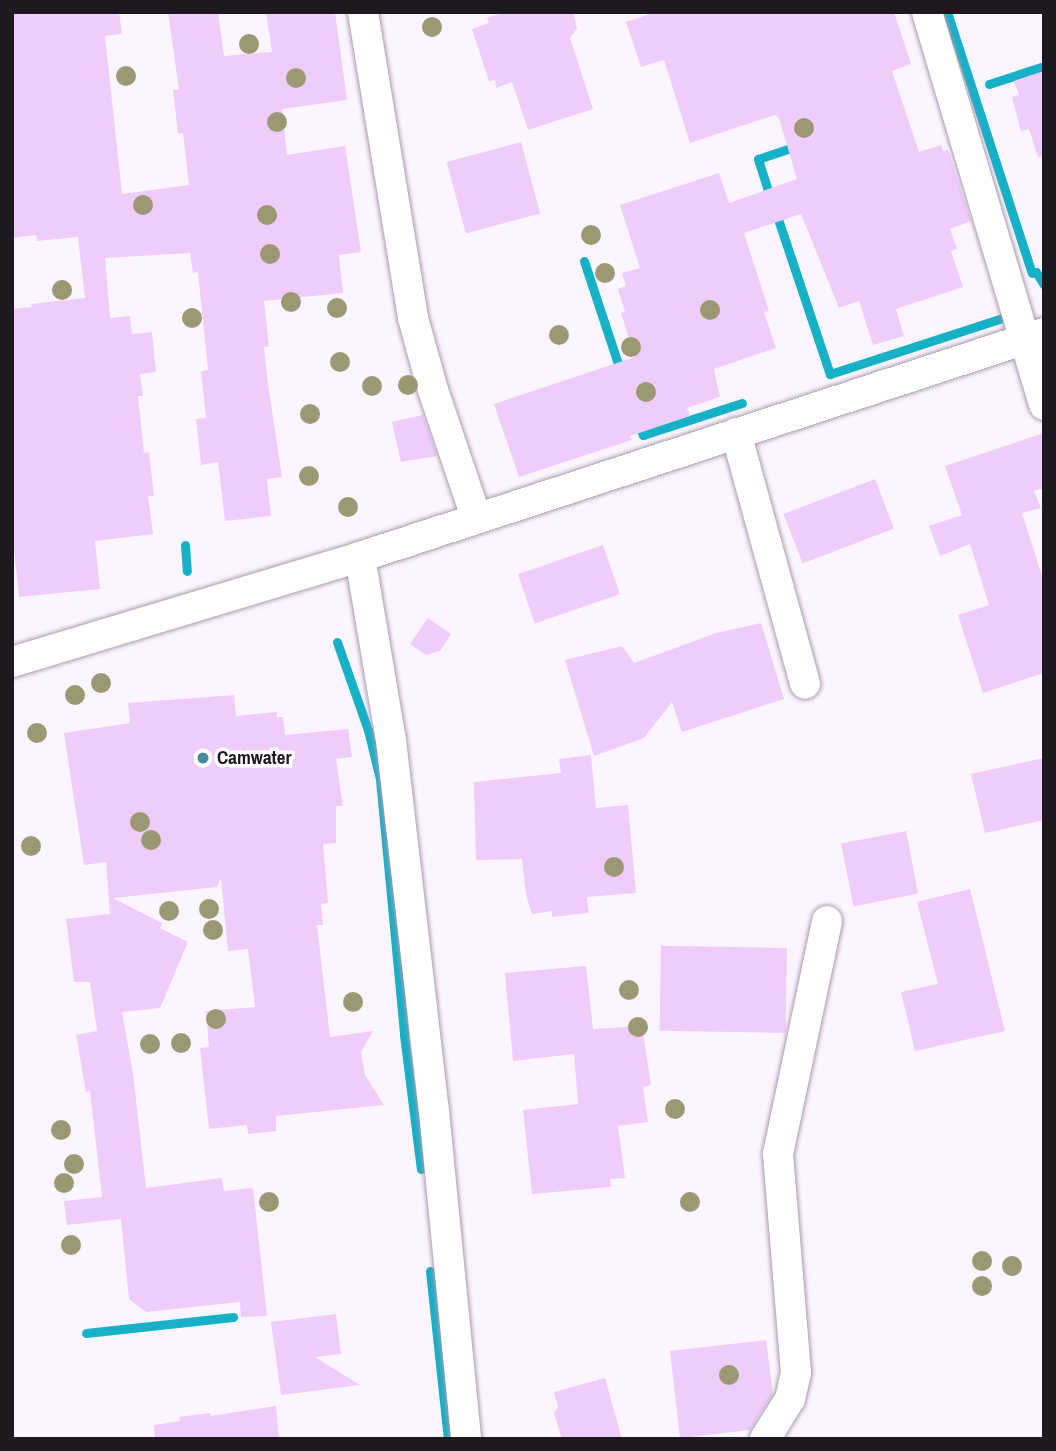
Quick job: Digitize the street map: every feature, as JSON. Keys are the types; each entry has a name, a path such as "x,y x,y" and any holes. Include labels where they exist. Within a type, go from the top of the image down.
{"street":[{"path":"363,12 413,318 433,390 477,517"},
{"path":"928,12 1035,336 1044,405"},
{"path":"12,662 360,557 1035,336"},
{"path":"736,433 805,684"},
{"path":"360,557 391,740 434,1111 466,1439"},
{"path":"765,1439 790,1399 796,1373 778,1154 827,921"}],"building":[{"path":"12,12 119,12 122,34 105,36 122,194 189,185 183,133 178,134 173,90 179,90 168,12 218,12 224,56 272,52 266,12 335,12 347,100 282,109 287,155 345,146 361,252 339,255 343,293 264,301 269,346 264,347 282,477 267,479 271,516 225,521 218,462 201,465 196,419 206,418 201,371 208,370 198,272 193,273 190,253 105,258 110,318 130,316 132,334 152,332 156,372 140,374 143,396 138,396 144,453 149,452 154,496 148,496 153,534 95,541 100,589 19,597 12,529 12,309 32,307 31,304 85,298 78,237 37,241 36,235 12,238"},
{"path":"505,12 573,12 577,28 570,38 593,109 528,130 512,82 496,88 495,80 489,81 472,29 489,23 487,18"},
{"path":"656,12 894,12 911,64 892,71 919,152 941,145 943,151 948,150 971,221 950,229 957,249 951,251 963,287 896,309 904,336 873,345 859,301 839,308 801,214 744,233 769,311 764,312 776,348 714,369 720,397 687,408 690,416 630,436 632,440 519,477 494,404 635,357 621,313 625,312 618,289 626,286 622,273 640,268 620,205 719,173 729,203 797,179 779,118 775,115 690,143 664,60 641,67 626,22"},
{"path":"1044,71 1044,156 1038,157 1029,129 1021,131 1012,97 1019,95 1014,81"},
{"path":"521,142 540,213 466,233 447,162"},
{"path":"423,415 437,456 401,462 392,422"},
{"path":"1044,433 1044,488 1034,491 1041,508 1022,513 1044,582 1044,673 983,693 958,615 989,605 970,544 940,556 929,526 962,515 945,466"},
{"path":"875,479 894,528 803,564 784,514"},
{"path":"603,545 620,594 535,623 518,574"},
{"path":"428,618 451,634 440,651 426,655 410,644"},
{"path":"761,623 784,699 682,732 672,702 644,738 594,756 565,660 622,646 634,663 716,633"},
{"path":"234,695 236,716 277,712 277,717 283,717 285,735 348,729 352,757 336,759 343,806 336,806 336,843 323,844 328,903 321,904 323,925 317,925 330,1037 373,1031 361,1052 365,1075 384,1105 276,1116 276,1131 248,1134 247,1125 209,1129 200,1048 209,1047 206,1011 255,1007 248,949 228,951 221,878 217,887 113,898 162,923 160,928 188,942 160,1008 122,1012 133,1074 146,1188 222,1178 224,1191 253,1188 267,1316 241,1317 240,1302 146,1312 129,1299 121,1219 67,1225 64,1201 102,1197 90,1091 86,1092 76,1035 97,1031 90,982 74,982 66,919 110,914 106,862 84,865 64,733 130,723 128,703"},
{"path":"591,755 596,808 628,805 636,893 587,897 589,913 552,917 552,911 532,914 526,895 522,859 476,860 474,782 561,773 559,759"},
{"path":"1044,758 1044,820 985,833 971,774"},
{"path":"906,831 918,894 853,906 841,844"},
{"path":"970,889 1005,1031 915,1051 901,992 938,984 917,902"},
{"path":"661,946 787,948 786,1033 660,1031"},
{"path":"586,966 593,1029 642,1026 651,1085 643,1087 648,1122 618,1126 625,1178 610,1179 611,1187 532,1194 523,1110 578,1104 574,1054 513,1061 505,973"},
{"path":"336,1314 341,1354 315,1357 360,1385 281,1395 271,1322"},
{"path":"766,1340 773,1394 750,1430 680,1438 670,1351"},
{"path":"605,1378 622,1439 562,1439 554,1413 558,1407 554,1392"},
{"path":"276,1406 279,1439 155,1439 154,1425 180,1421 179,1417 210,1413 211,1416"}],"waterway":[{"path":"947,12 1032,273 1036,272 1044,285"},
{"path":"989,84 1044,66"},
{"path":"771,200 758,159 797,146"},
{"path":"776,213 830,374 1008,316"},
{"path":"584,261 621,373"},
{"path":"638,422 643,435 742,403"},
{"path":"185,545 187,571"},
{"path":"337,642 368,730 380,779 404,1035 421,1169"},
{"path":"430,1271 448,1439"},
{"path":"86,1333 233,1317"}],"place":[{"name":"Camwater","path":"203,758"}]}
